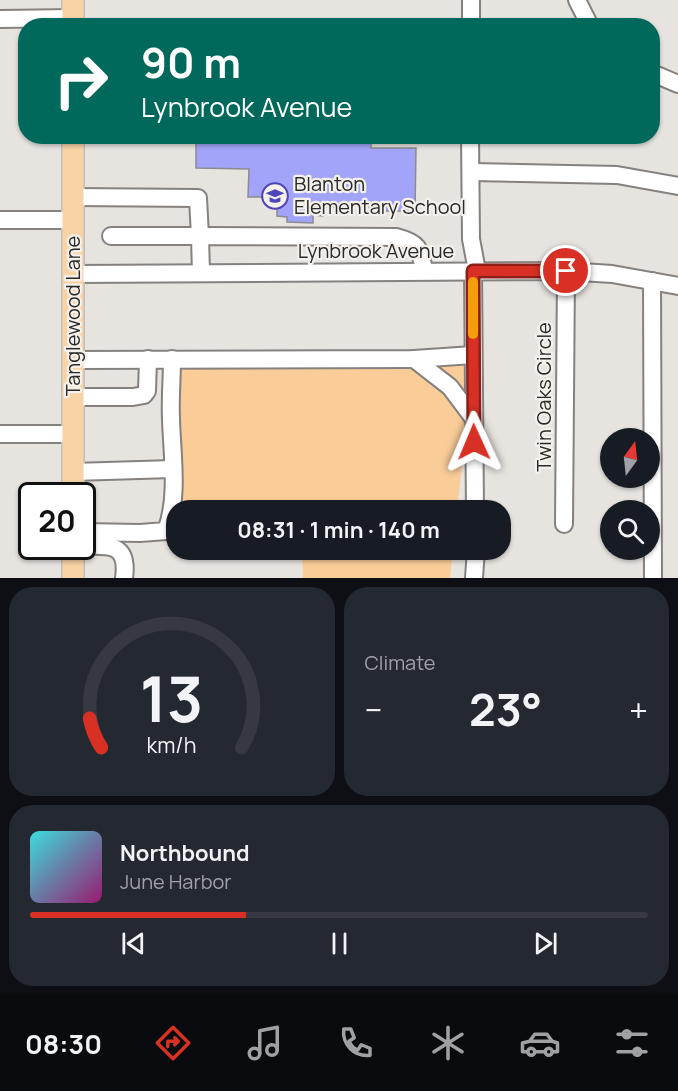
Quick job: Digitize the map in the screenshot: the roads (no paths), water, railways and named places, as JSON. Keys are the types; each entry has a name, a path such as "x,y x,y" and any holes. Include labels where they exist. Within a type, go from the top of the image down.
{"main road":[{"name":"Tanglewood Lane","path":"73,144 73,482"},
{"path":"73,560 73,578"}],"street":[{"path":"471,0 471,18"},
{"path":"577,0 586,18"},
{"path":"18,18 73,15"},
{"path":"0,19 18,18"},
{"path":"660,77 678,84"},
{"path":"470,144 471,239 475,271 473,355 475,500"},
{"path":"471,172 617,175 678,186"},
{"path":"73,197 198,198 201,273"},
{"path":"0,220 73,220"},
{"path":"111,236 396,237 411,241 420,250 424,271"},
{"name":"Lynbrook Avenue","path":"73,274 566,271 612,274 678,286"},
{"name":"Twin Oaks Circle","path":"564,524 566,271"},
{"path":"652,281 653,578"},
{"path":"73,360 414,359 473,355"},
{"path":"73,397 144,395 147,391 148,359"},
{"path":"96,532 166,531 170,521 174,490 172,359"},
{"path":"414,359 450,387 474,419"},
{"path":"0,434 73,434"},
{"path":"73,472 173,469"},
{"path":"96,546 110,545 120,551 126,565 124,578"},
{"path":"474,578 475,560"}],"place":[{"name":"Blanton Elementary School","path":"275,196"}]}
